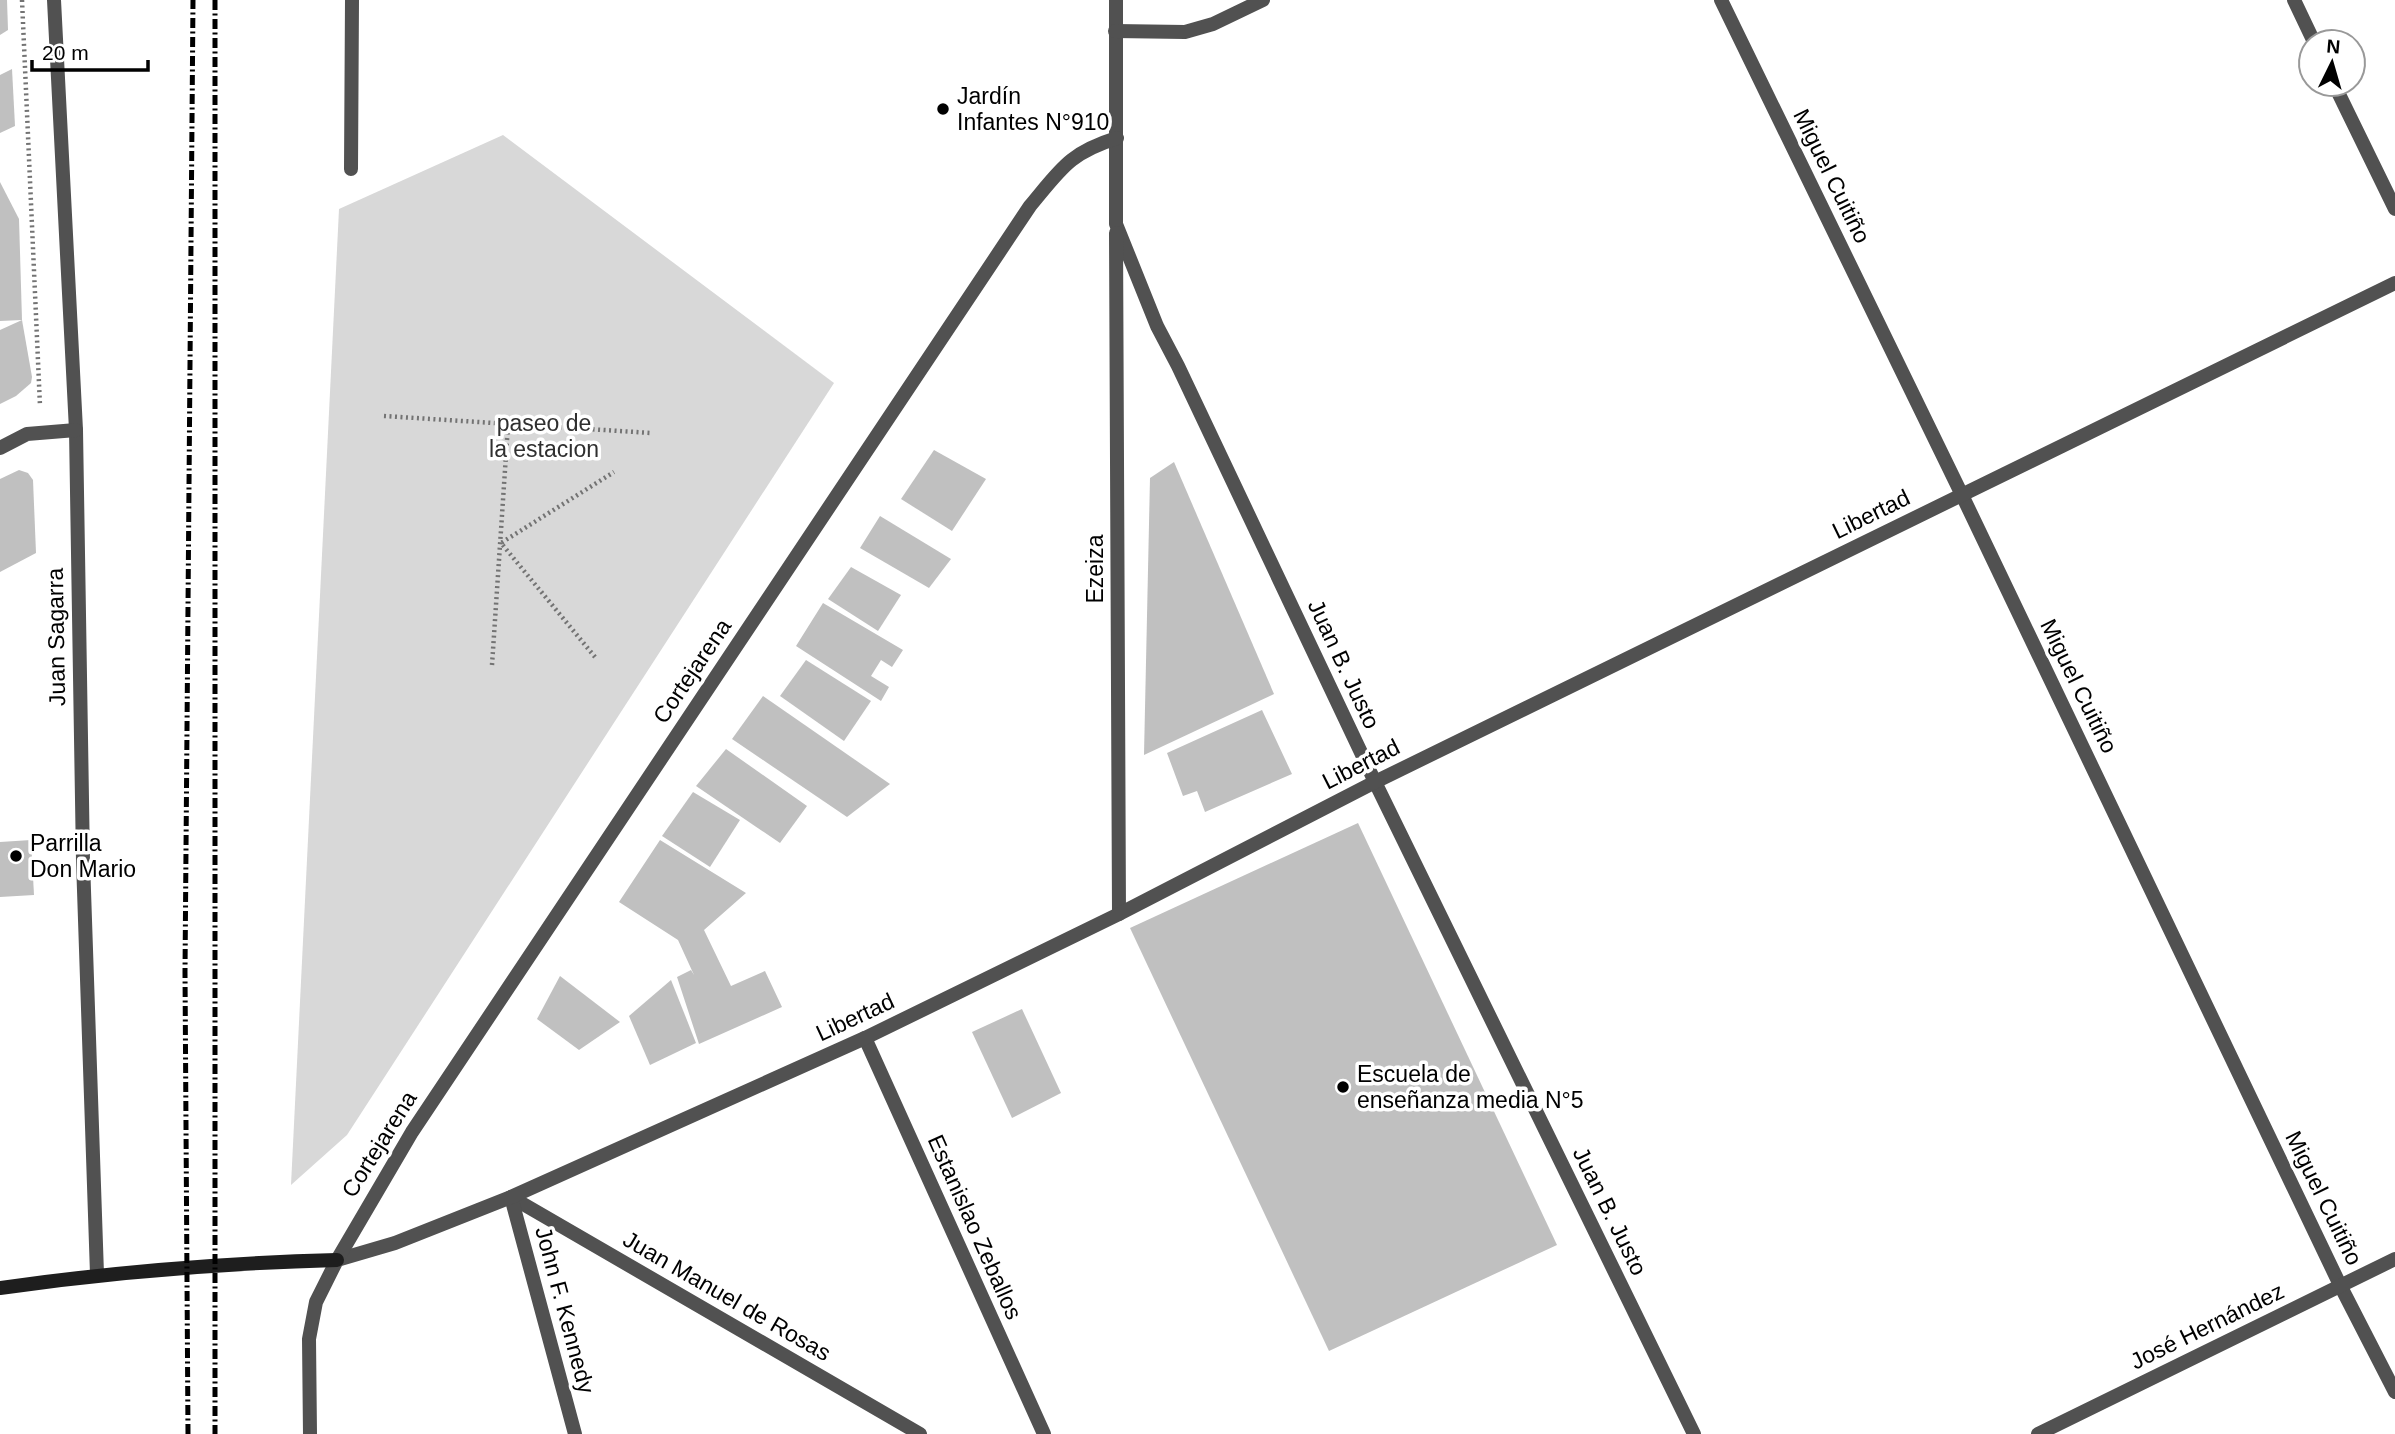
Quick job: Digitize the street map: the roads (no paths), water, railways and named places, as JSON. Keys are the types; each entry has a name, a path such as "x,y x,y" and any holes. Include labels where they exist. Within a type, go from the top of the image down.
{"main road":[{"path":"0,1289 97,1274 228,1263 337,1260"}],"street":[{"name":"Juan Sagarra","path":"54,0 76,430 83,861 97,1274"},
{"path":"351,169 352,0"},
{"name":"Juan B. Justo","path":"1116,0 1115,224 1157,326 1375,782 1694,1434"},
{"path":"1115,31 1185,32 1213,24 1263,0"},
{"name":"Miguel Cuitiño","path":"1721,0 1962,495 2340,1285 2395,1392"},
{"path":"2294,0 2307,28"},
{"path":"2341,98 2395,209"},
{"name":"Cortejarena","path":"310,1434 309,1339 316,1302 337,1260 412,1132 1030,206 1069,160 1092,146 1117,138"},
{"name":"Ezeiza","path":"1115,224 1119,914"},
{"name":"Libertad","path":"337,1260 395,1242 511,1197 865,1038 1119,914 1375,782 2395,283"},
{"path":"0,448 27,435 76,430"},
{"name":"Estanislao Zeballos","path":"865,1038 1044,1434"},
{"name":"John F. Kennedy","path":"511,1197 575,1434"},
{"name":"Juan Manuel de Rosas","path":"511,1197 920,1434"},
{"name":"José Hernández","path":"2038,1434 2395,1259"}],"railway":[{"path":"188,1434 185,972 193,0"},
{"path":"215,0 215,1434"}],"place":[{"name":"Jardín Infantes N°910","path":"943,109"},
{"name":"Parrilla Don Mario","path":"16,856"},
{"name":"Escuela de enseñanza media N°5","path":"1343,1087"}],"park label":[{"name":"paseo de la estacion","path":"544,436"}]}
